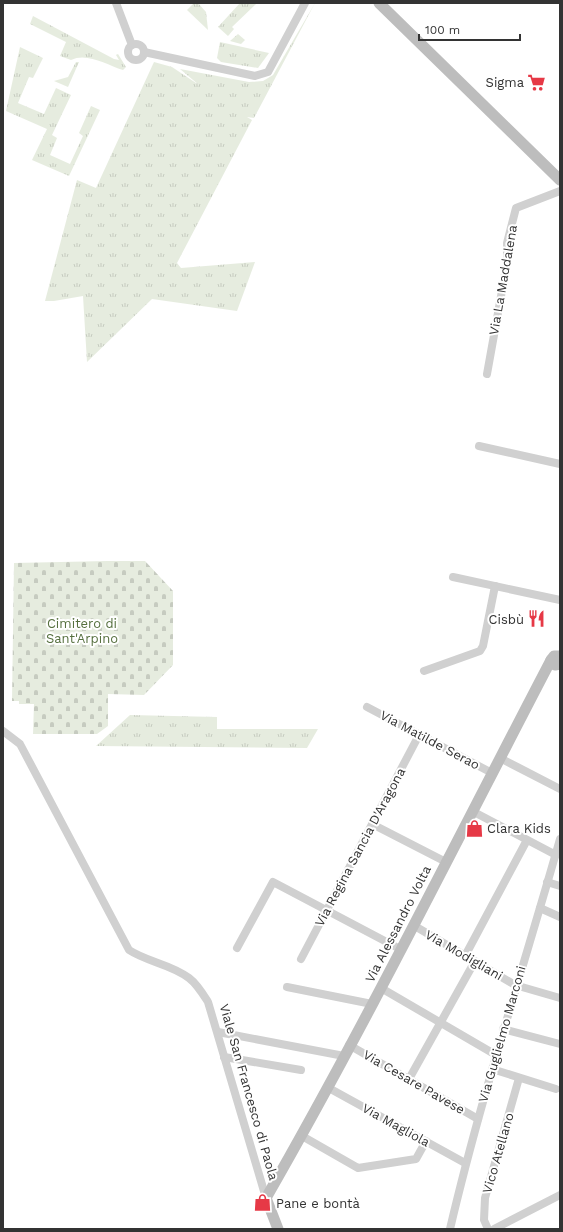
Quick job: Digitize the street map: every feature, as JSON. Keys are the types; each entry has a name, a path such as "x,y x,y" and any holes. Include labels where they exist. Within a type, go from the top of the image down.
{"street":[{"path":"116,3 132,45"},
{"path":"132,45 140,45 144,52 256,76 268,72 305,3"},
{"path":"378,3 560,180"},
{"path":"132,45 128,51 129,56 133,60 141,59 144,52"},
{"name":"Via La Maddalena","path":"487,374 507,263 507,243 516,208 560,192"},
{"path":"479,446 560,464"},
{"path":"453,577 560,600"},
{"path":"424,671 480,651 483,646 495,586"},
{"name":"Via Alessandro Volta","path":"266,1198 302,1136 349,1045 381,988 500,758 558,659"},
{"name":"Via Matilde Serao","path":"367,707 492,774"},
{"name":"Viale San Francesco di Paola","path":"3,731 20,744 129,950 137,955 172,968 189,978 208,1002 266,1198 278,1229"},
{"name":"Via Regina Sancia D'Aragona","path":"301,958 419,734"},
{"path":"500,758 560,789"},
{"path":"472,811 556,855"},
{"path":"372,824 446,862"},
{"path":"465,956 527,840"},
{"name":"Via Guglielmo Marconi","path":"450,1229 465,1163 503,1029 560,840"},
{"path":"237,948 273,882 400,949"},
{"path":"547,882 560,886"},
{"path":"540,908 560,917"},
{"name":"Via Modigliani","path":"413,925 516,985 560,998"},
{"path":"409,1079 475,961"},
{"path":"287,987 372,1004"},
{"path":"381,988 496,1055"},
{"path":"503,1029 560,1044"},
{"path":"218,1032 344,1056"},
{"name":"Via Cesare Pavese","path":"349,1045 478,1119"},
{"path":"224,1057 301,1070"},
{"path":"492,1069 556,1089"},
{"name":"Vico Atellano","path":"488,1229 484,1220 485,1198 519,1078"},
{"name":"Via Magliola","path":"328,1087 465,1163"},
{"path":"302,1136 358,1168 416,1159 426,1141"},
{"path":"494,1229 506,1226 560,1195"}],"green space":[{"path":"194,3 198,3 206,12 208,30 187,10"},
{"path":"240,3 257,3 232,27 234,29 228,36 218,27"},
{"path":"315,3 254,118 247,117 252,120 177,263 181,268 255,262 237,311 152,299 87,362 83,296 45,301 77,180 96,188 154,62 172,67 199,85 180,69 249,82 263,81 273,75"},
{"path":"33,16 114,59 119,60 116,55 118,54 126,67 123,70 90,58 84,57 71,60 60,56 66,42 30,24"},
{"path":"238,34 245,40 241,44 230,41"},
{"path":"220,42 269,53 258,68 221,62 217,58"},
{"path":"20,47 43,58 33,78 29,77 18,103 44,114 56,88 71,95 52,135 57,138 50,155 70,164 83,136 79,133 91,106 100,110 69,176 32,160 47,129 6,111"},
{"path":"76,62 79,62 68,87 54,81 68,77"},
{"name":"Cimitero di Sant'Arpino","path":"145,561 173,591 173,665 144,695 108,694 108,726 97,734 33,734 34,704 19,704 19,701 12,701 14,563"},
{"path":"130,715 217,717 217,729 318,729 307,748 96,746"}],"place":[{"name":"Sigma","path":"537,82"},
{"name":"Cisbù","path":"537,619"},
{"name":"Clara Kids","path":"474,828"},
{"name":"Pane e bontà","path":"263,1203"}]}
